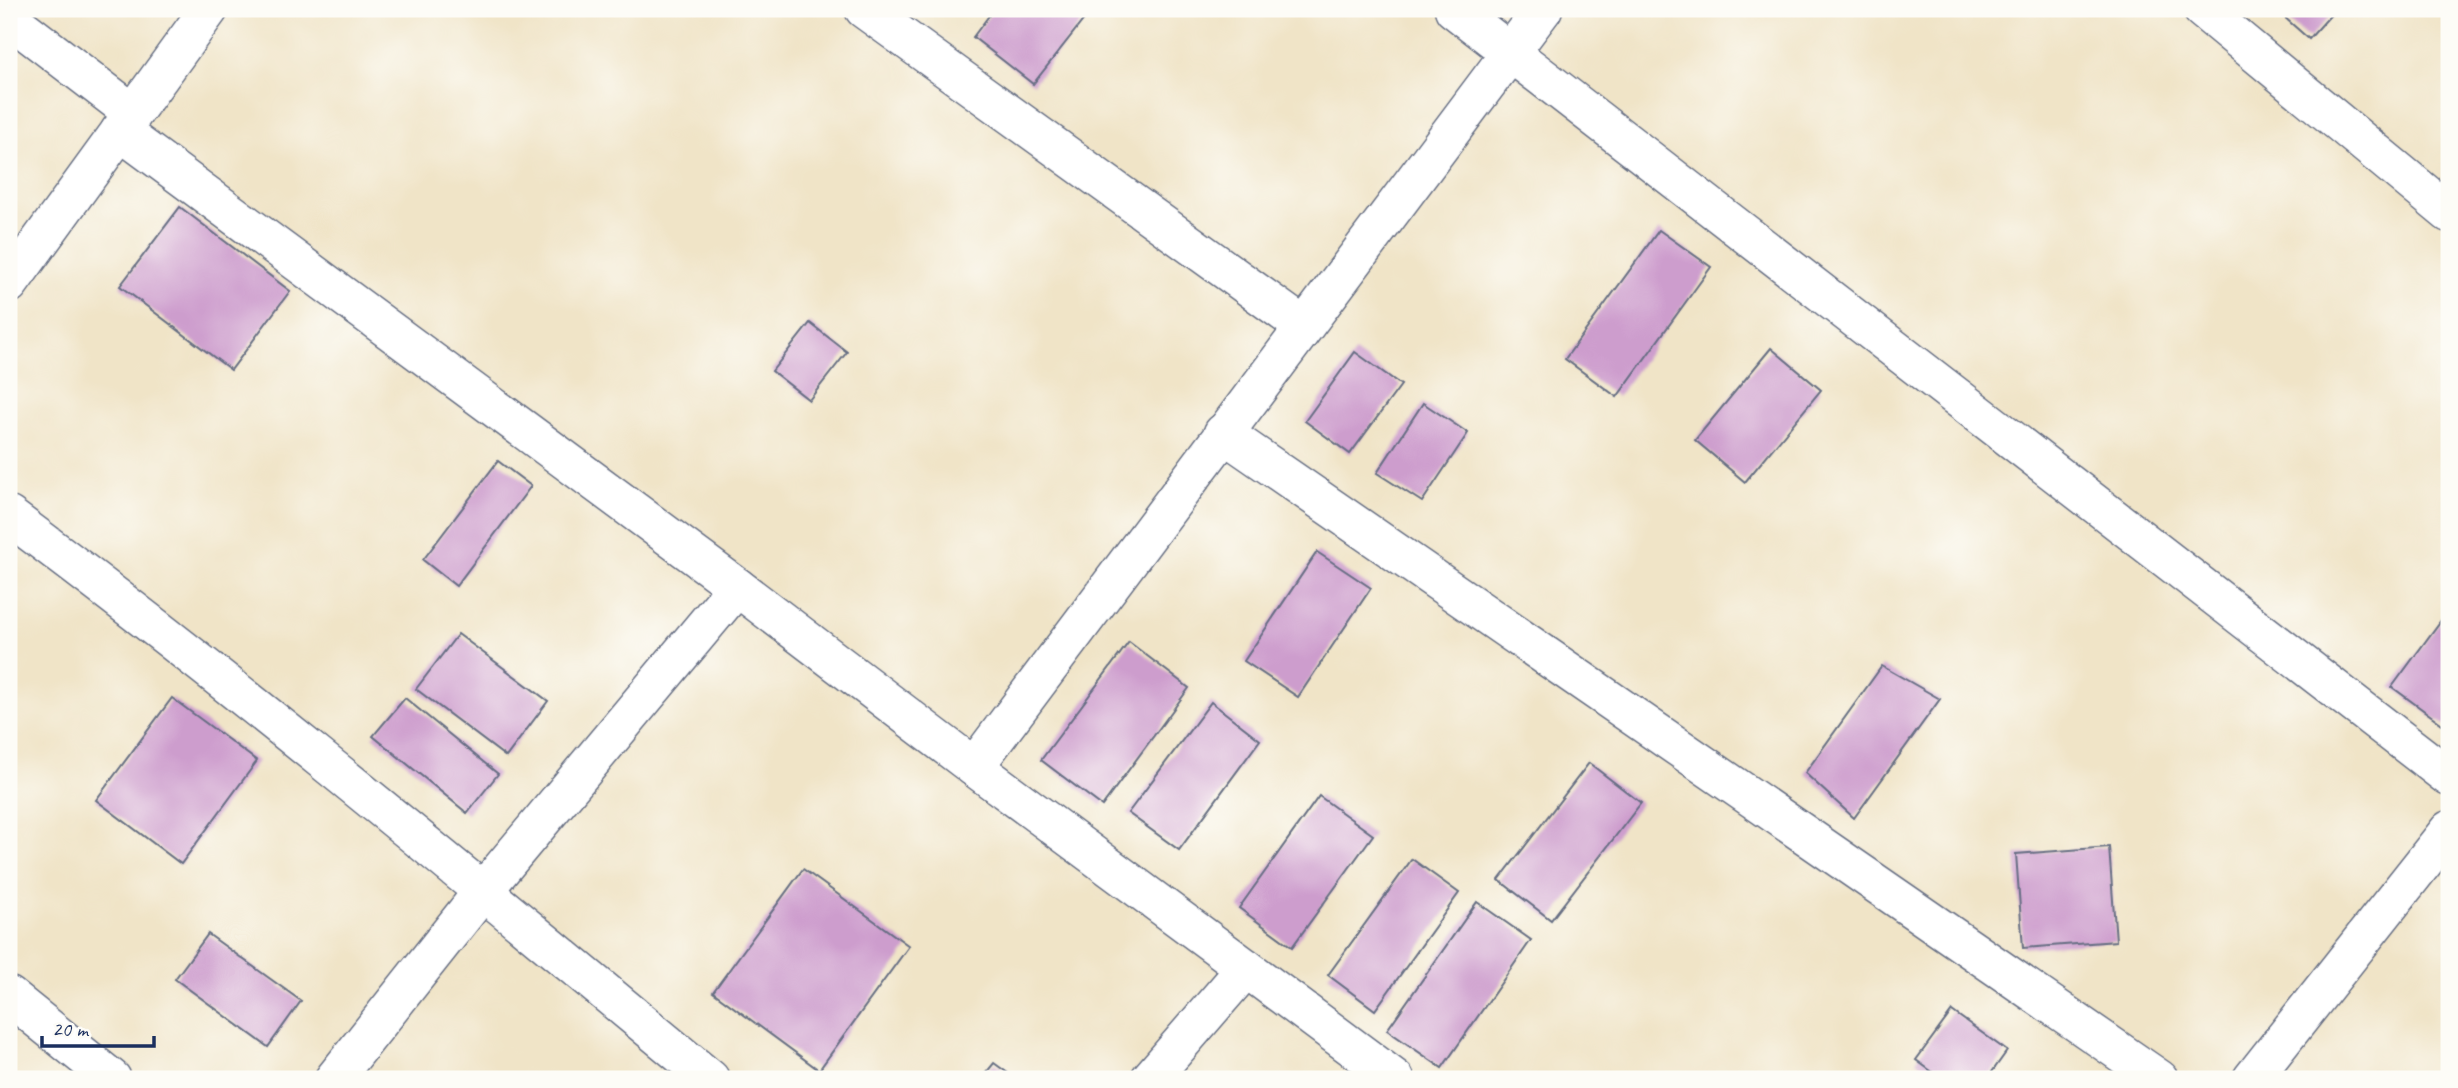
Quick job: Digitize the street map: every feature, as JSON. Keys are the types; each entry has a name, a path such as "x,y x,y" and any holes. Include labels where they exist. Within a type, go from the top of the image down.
{"street":[{"path":"9,284 209,9"},
{"path":"864,9 1303,326"},
{"path":"1454,9 2449,777"},
{"path":"974,767 1543,9"},
{"path":"2202,9 2449,213"},
{"path":"9,18 126,122 974,767 1395,1079"},
{"path":"1223,433 2159,1079"},
{"path":"9,516 134,609 483,891 710,1079"},
{"path":"334,1079 483,891 737,587"},
{"path":"2252,1079 2449,830"},
{"path":"1150,1079 1246,968"},
{"path":"9,996 112,1079"}],"building":[{"path":"994,9 1092,9 1033,84 973,37"},
{"path":"2275,9 2336,9 2309,39"},
{"path":"180,207 290,291 231,370 120,286"},
{"path":"1659,230 1711,267 1617,397 1565,359"},
{"path":"810,323 847,352 809,400 772,371"},
{"path":"1771,348 1821,390 1745,482 1695,440"},
{"path":"1355,352 1401,385 1350,454 1305,421"},
{"path":"1423,403 1468,433 1422,502 1377,473"},
{"path":"498,461 531,486 456,586 423,560"},
{"path":"1317,552 1371,588 1298,697 1244,661"},
{"path":"2442,619 2449,624 2449,729 2392,687"},
{"path":"458,634 548,701 506,757 416,689"},
{"path":"1129,642 1189,688 1102,806 1041,760"},
{"path":"1882,666 1940,699 1854,818 1805,773"},
{"path":"172,698 257,761 181,864 96,800"},
{"path":"405,698 498,774 467,813 373,736"},
{"path":"1211,702 1260,740 1179,850 1128,813"},
{"path":"1589,763 1641,803 1551,920 1499,880"},
{"path":"1319,796 1373,835 1292,947 1239,908"},
{"path":"2109,847 2116,941 2023,948 2016,854"},
{"path":"1412,859 1459,893 1375,1010 1328,975"},
{"path":"803,869 909,946 819,1070 713,992"},
{"path":"1477,902 1531,940 1442,1068 1387,1030"},
{"path":"208,934 301,1001 268,1047 175,979"},
{"path":"1952,1011 2007,1051 1987,1079 1942,1079 1916,1060"},
{"path":"994,1063 1016,1079 981,1079"}]}
